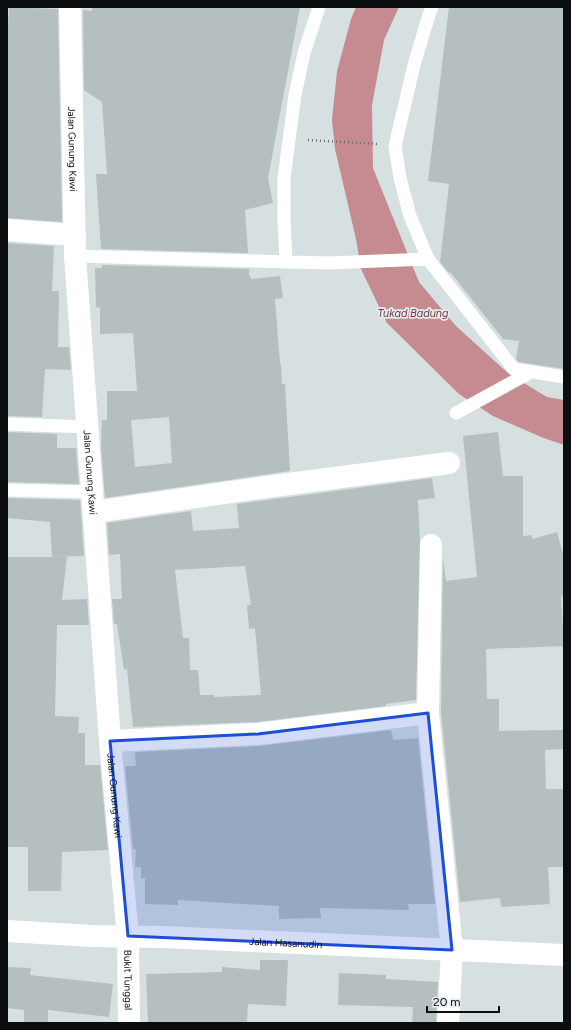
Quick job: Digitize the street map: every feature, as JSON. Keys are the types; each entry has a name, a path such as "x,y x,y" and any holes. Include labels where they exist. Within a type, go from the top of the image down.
{"street":[{"name":"Jalan Gunung Kawi","path":"70,7 75,245 110,741 128,936"},
{"path":"7,230 75,245"},
{"path":"93,502 274,486 449,463"},
{"path":"432,545 428,713 452,950 448,1023"},
{"path":"110,741 258,734 428,713"},
{"name":"Jalan Hasanudin","path":"7,930 92,936 128,936 564,955"},
{"name":"Bukit Tunggal","path":"128,936 129,1023"}],"lane":[{"path":"286,262 284,178 297,88 304,53 319,7"},
{"path":"432,7 414,65 396,146 400,178 422,259 514,369 527,374 564,377"},
{"path":"75,245 286,262 328,263 422,259"},
{"path":"456,413 527,374"},
{"path":"7,424 88,427"},
{"path":"7,490 93,502"}],"path":[{"path":"302,140 376,144"}],"highlighted area":[{"path":"428,713 452,950 128,936 110,741 258,734"}],"water":[{"name":"Tukad Badung","path":"356,7 399,7 384,40 372,105 373,168 419,282 456,326 509,374 547,397 564,400 564,445 541,437 493,416 459,394 387,323 361,269 356,239 335,149 332,120 337,71 351,19"}],"building":[{"path":"9,7 58,9 62,222 7,218 7,46"},
{"path":"92,7 300,7 268,178 273,203 245,210 248,253 101,249 96,174 107,174 102,102 84,90 83,10 92,11"},
{"path":"449,7 564,7 564,369 518,362 516,359 519,341 503,339 451,273 449,273 440,262 449,184 428,181"},
{"path":"7,243 54,246 52,291 59,291 58,347 69,347 71,370 45,369 42,417 7,416"},
{"path":"102,265 249,269 249,276 251,279 280,276 283,298 275,299 282,384 285,384 290,471 105,498 101,447 102,420 107,420 107,391 137,391 133,333 100,334 100,308 96,307 95,268 102,268","holes":["169,417 172,463 135,467 131,420"]},
{"path":"7,432 57,434 57,448 76,448 79,484 7,482"},
{"path":"498,432 503,476 523,476 523,536 532,535 532,539 557,532 564,558 564,596 561,597 564,646 486,649 487,699 499,699 499,731 564,730 564,749 545,750 546,789 564,789 564,867 548,867 550,904 501,907 500,898 460,902 441,712 443,559 446,581 477,577 463,436"},
{"path":"432,478 435,498 418,500 420,541 416,700 386,704 386,706 257,722 133,727 127,669 124,670 117,624 114,624 112,599 122,599 120,554 109,555 107,523 191,511 193,531 239,528 237,504","holes":["245,566 251,605 247,605 249,629 255,628 261,695 214,697 214,695 200,695 198,670 190,670 189,638 183,638 175,570"]},
{"path":"7,498 80,500 84,556 52,557 50,522 7,518"},
{"path":"7,557 67,557 62,600 87,599 89,625 57,625 55,716 79,717 78,733 85,733 85,765 100,765 108,850 62,852 61,891 28,891 28,847 7,847"},
{"path":"391,730 393,740 418,738 435,904 408,904 409,910 320,908 321,918 279,919 279,906 178,900 178,905 145,904 145,878 141,878 141,867 135,867 136,849 133,849 125,766 136,766 135,752 260,746"},
{"path":"260,960 288,960 286,1006 248,1004 247,1023 148,1023 146,974 222,972 222,967 260,970"},
{"path":"7,967 31,968 30,975 113,984 109,1017 48,1010 48,1023 24,1023 24,1010 7,1008"},
{"path":"339,973 386,975 386,979 438,982 436,1023 412,1023 413,1007 338,1005"}]}
